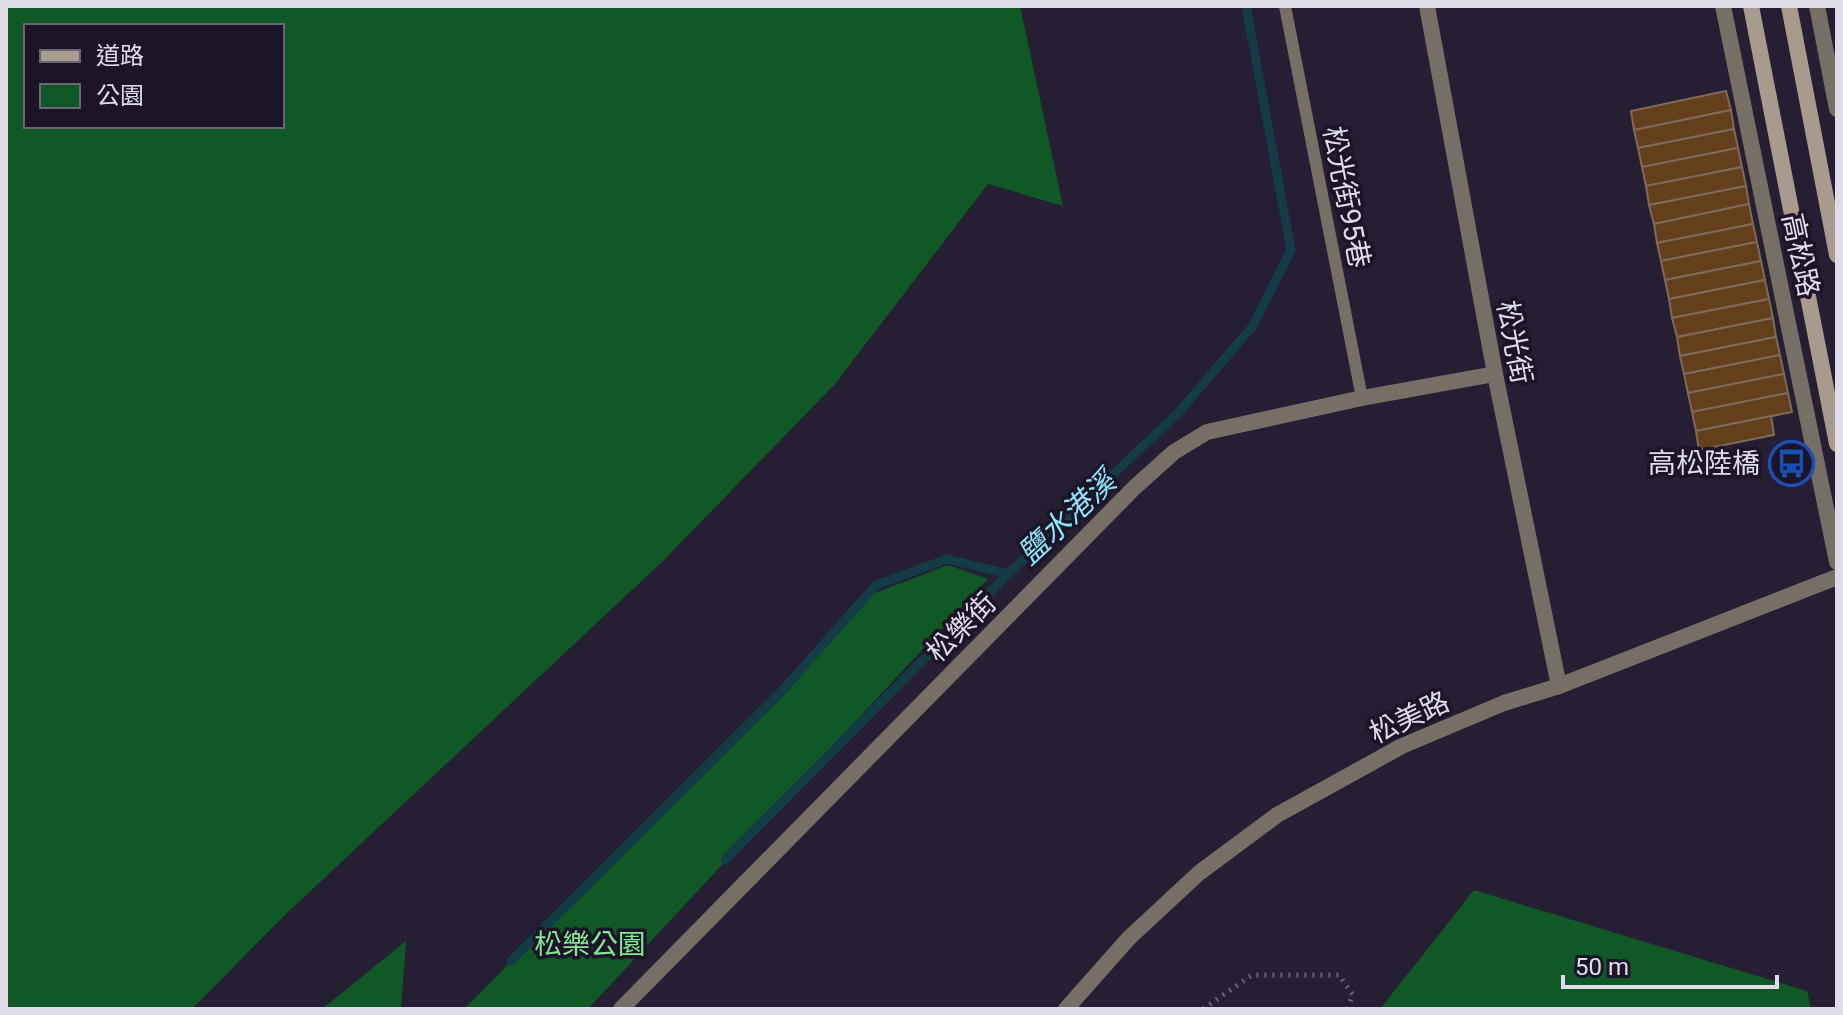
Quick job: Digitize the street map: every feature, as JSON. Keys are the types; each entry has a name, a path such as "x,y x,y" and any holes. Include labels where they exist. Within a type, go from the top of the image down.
{"street":[{"name":"松光街","path":"1427,6 1495,374 1559,686"},
{"name":"高松路","path":"1723,6 1837,562"},
{"name":"高松路","path":"1751,6 1837,444"},
{"name":"高松路","path":"1789,6 1837,255"},
{"path":"1817,6 1837,109"},
{"name":"松樂街","path":"621,1009 1123,499 1174,452 1207,432 1362,398 1495,374"},
{"name":"松美路","path":"1066,1009 1129,938 1199,873 1277,815 1402,746 1504,703 1559,686 1837,577"}],"lane":[{"name":"松光街95巷","path":"1285,6 1362,398"}],"path":[{"path":"1203,1009 1252,975 1339,975 1353,995 1347,1009"}],"green space":[{"path":"6,6 1020,6 1063,206 988,184 835,384 664,560 287,913 192,1009 6,1009"},
{"name":"松樂公園","path":"948,565 988,579 588,1009 464,1009 875,593"},
{"path":"1474,890 1807,991 1811,1009 1380,1009"},
{"path":"406,941 401,1009 322,1009"}],"building":[{"path":"1726,91 1731,110 1634,130 1631,111"},
{"path":"1731,110 1734,129 1638,148 1634,130"},
{"path":"1734,129 1738,148 1642,167 1638,148"},
{"path":"1738,148 1742,167 1646,186 1642,167"},
{"path":"1742,167 1746,186 1649,205 1646,186"},
{"path":"1746,186 1749,204 1654,224 1649,205"},
{"path":"1749,204 1753,224 1657,243 1654,224"},
{"path":"1753,224 1757,242 1661,261 1657,243"},
{"path":"1757,242 1761,261 1665,280 1661,261"},
{"path":"1761,261 1765,280 1669,299 1665,280"},
{"path":"1765,280 1769,299 1672,318 1669,299"},
{"path":"1769,299 1773,318 1677,337 1672,318"},
{"path":"1773,318 1776,337 1680,356 1677,337"},
{"path":"1776,337 1780,355 1684,374 1680,356"},
{"path":"1780,355 1784,374 1688,393 1684,374"},
{"path":"1784,374 1788,393 1692,412 1688,393"},
{"path":"1788,393 1792,412 1696,431 1692,412"},
{"path":"1771,416 1774,435 1699,450 1696,431"}],"waterway":[{"name":"鹽水港溪","path":"511,961 781,692 876,585 947,559 1008,574 1178,413 1252,327 1291,250 1246,6"},
{"path":"725,860 1008,574"}],"place":[{"name":"高松陸橋","path":"1791,463"}]}
